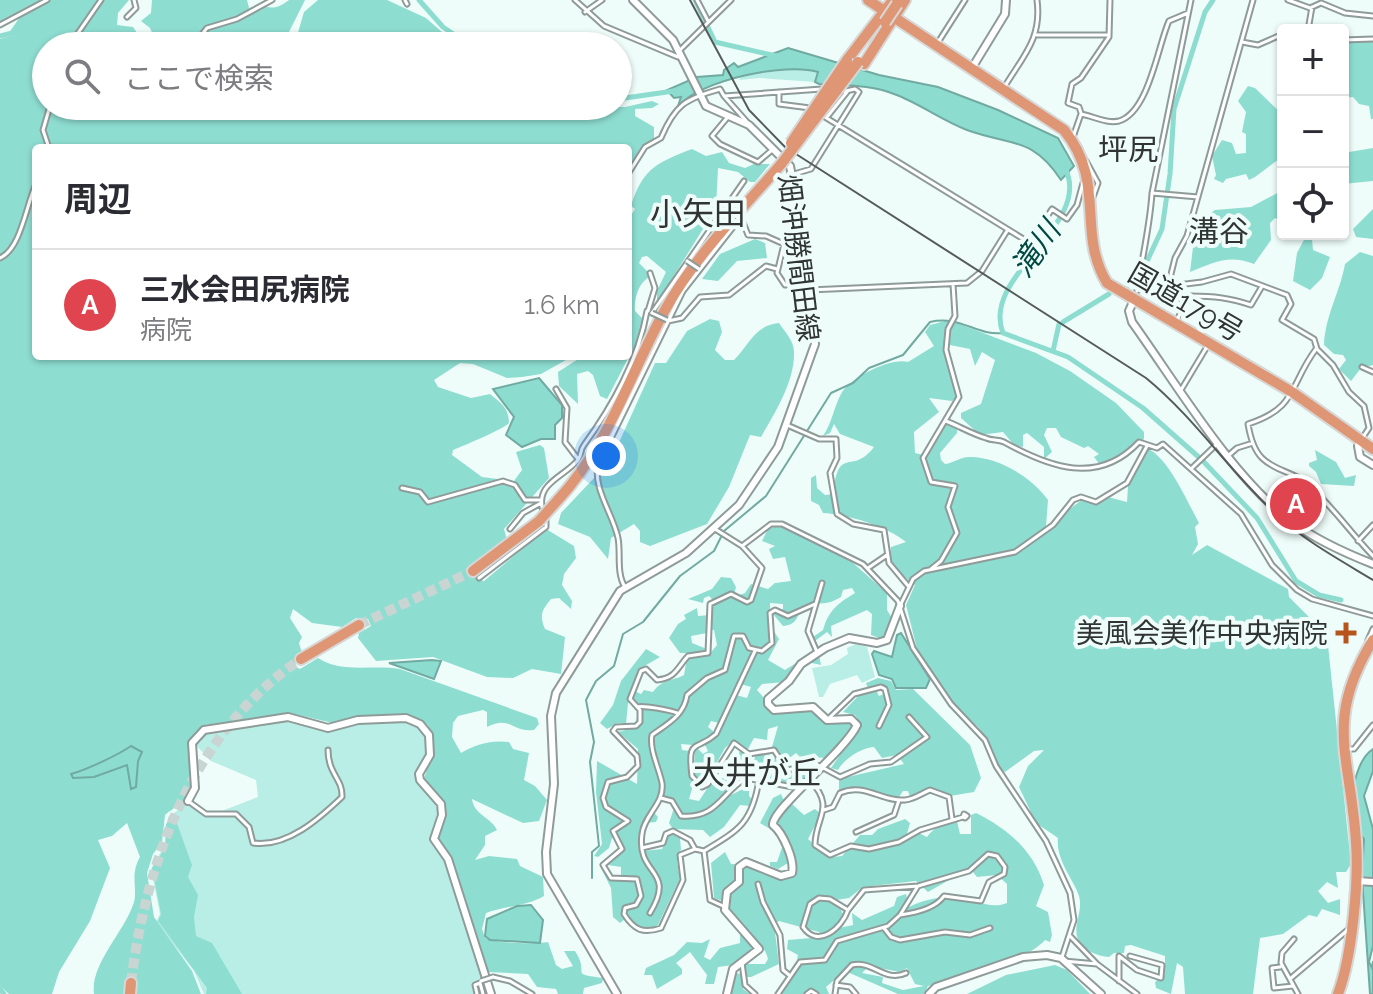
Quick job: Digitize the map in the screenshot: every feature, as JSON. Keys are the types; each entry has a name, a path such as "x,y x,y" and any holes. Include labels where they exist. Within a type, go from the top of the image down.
{"highway":[{"name":"国道179号","path":"868,0 888,17 937,44 1055,121 1072,140 1082,155 1089,181 1092,241 1107,283 1133,302 1292,392 1373,449"},
{"path":"780,161 807,133 899,1"},
{"path":"476,574 539,521 583,470 611,426 674,294 856,62"},
{"path":"301,659 359,625"},
{"path":"1338,994 1359,881 1343,750 1346,695 1373,640"}],"street":[{"path":"0,25 47,0"},
{"path":"79,32 101,0"},
{"path":"127,17 136,8 134,0"},
{"path":"204,32 272,0"},
{"path":"575,0 585,12 618,32"},
{"path":"585,12 602,0"},
{"path":"633,0 662,27 680,54 699,96"},
{"path":"697,0 706,23"},
{"path":"632,38 674,57 731,0"},
{"path":"937,44 965,0"},
{"path":"972,68 1005,14 1006,0"},
{"path":"1003,88 1037,35 1040,22 1037,0"},
{"path":"1072,140 1081,114 1079,107 1068,103 1072,84 1081,78 1109,35 1110,0"},
{"path":"1191,0 1152,193 1152,220 1137,290 1129,311 1132,322 1216,445 1291,522 1373,564"},
{"path":"1185,304 1171,285 1175,258 1187,236 1253,0"},
{"path":"1288,0 1312,7 1321,3 1345,13 1373,16"},
{"path":"1309,24 1312,7"},
{"path":"1081,114 1113,121 1129,114 1148,85 1163,48 1169,21 1188,13"},
{"path":"1037,35 1109,35"},
{"path":"1242,42 1258,45 1277,37"},
{"path":"1349,40 1373,39"},
{"path":"632,168 645,147 661,138 666,123 685,100 720,89 749,125"},
{"path":"724,96 859,90 811,169 793,174"},
{"path":"816,111 830,91"},
{"path":"779,92 779,104 816,111 1030,243 1054,210 1067,219 1077,205 1082,184 1089,181"},
{"path":"827,118 847,92"},
{"name":"畑沖勝間田線","path":"617,994 552,885 545,862 554,784 553,699 625,587 720,532 764,470 787,425 815,344 793,174 774,147 749,125 709,108 699,96"},
{"path":"728,116 712,136 720,144 758,162 774,147"},
{"path":"46,120 43,130 48,144"},
{"path":"1082,155 1097,176 1098,183 1091,200"},
{"path":"650,312 744,181"},
{"path":"1152,193 1198,197"},
{"path":"0,258 8,254 19,238 32,197"},
{"path":"625,587 621,579 618,537 601,491 598,465 668,320 699,269 741,217 748,235 766,236 784,244"},
{"path":"800,220 784,244 777,269 785,285 953,284 975,279 1007,231"},
{"path":"687,261 699,269"},
{"path":"650,312 668,320 682,318 704,296 729,295 766,266 777,269"},
{"path":"632,358 650,312 655,288 650,273"},
{"path":"1137,290 1231,274 1287,295 1291,304 1282,320 1314,339 1317,349 1333,365 1349,392 1366,409 1369,428 1358,446 1360,457 1373,465"},
{"path":"931,569 941,561 957,533 948,502 955,486 931,482 923,458 925,449 946,421 959,394 946,350 947,334 955,316 953,284"},
{"path":"1174,325 1191,296 1232,297 1251,305 1262,287"},
{"path":"1181,390 1209,344"},
{"path":"1317,349 1282,408 1266,419 1248,424 1253,443 1270,465 1291,472 1337,510 1358,541 1373,556"},
{"path":"476,574 546,527 540,502 543,489 578,459 581,448 597,429 631,360"},
{"path":"1362,367 1373,372"},
{"path":"556,389 567,408 565,442 578,459"},
{"path":"946,421 985,438 1002,441 1052,465 1103,467 1122,458 1139,442 1157,448 1163,444 1193,467 1241,514 1277,573 1297,590 1312,599 1372,614"},
{"path":"787,425 819,439 836,439 837,458 830,473 837,514 853,524 884,530 892,569 909,587"},
{"path":"1229,455 1233,450 1253,443"},
{"path":"1193,467 1216,445"},
{"path":"727,994 729,975 755,955 758,945 731,919 725,906 727,892 739,882 739,867 743,862 781,876 792,873 794,867 783,837 772,819 781,806 803,789 857,725 848,718 827,720 813,707 774,710 768,704 774,691 817,652 849,638 884,641 916,575 1024,548 1053,525 1073,500 1081,497 1096,502 1124,485 1140,455 1150,446"},
{"path":"582,453 598,465"},
{"path":"402,488 420,492 428,502 503,481 515,485 525,500 540,502"},
{"path":"510,529 523,513 540,502"},
{"path":"742,546 771,524 782,524 868,568 887,586 900,606 909,641 919,659 951,704 985,740 996,766 1046,841 1073,899 1070,936 1063,960"},
{"path":"1358,541 1373,525"},
{"path":"720,532 742,546 763,571 755,581 751,600 747,602 731,594 710,604 708,653 688,656 678,672 665,679 657,680 649,670 641,671 630,699 641,714 638,725 616,727 613,731 637,756 638,766 627,777 608,782 603,794 606,807 628,821 613,831 622,849 603,865 611,878 637,879 641,896 636,905 625,908 624,914 640,931 661,928 683,880 680,855 695,849 704,851 742,826 755,805 759,780"},
{"path":"868,568 887,555"},
{"path":"817,652 808,631 822,583"},
{"path":"650,913 661,887 657,875 644,862 643,828 661,798 662,783 650,739 654,732 668,728 685,706 687,695 727,667 734,636 743,636 746,645 755,651 762,651 772,643 768,617 772,611 788,616 815,604"},
{"path":"1363,656 1361,652 1373,629"},
{"path":"755,651 716,734 694,746 691,766 695,781 702,787 708,784 734,743 749,754 774,750 787,770 821,766 840,777 870,764 896,760 911,745 927,737 909,717"},
{"path":"827,720 854,694 881,687 889,705 879,726"},
{"path":"637,707 647,705 677,713"},
{"path":"328,750 330,769 342,784 342,797 328,812 291,835 253,843 249,827 236,814 206,814 188,801 195,788 192,743 204,730 288,717 328,728 358,720 389,718 406,718 420,724 429,735 431,749 420,780 439,800 443,810 434,839 448,859 491,994"},
{"path":"1343,750 1354,749 1373,725"},
{"path":"661,798 672,801 678,815 698,817 711,812 743,779 803,789"},
{"path":"810,780 819,791 824,810 815,845 830,855 851,846 869,849 899,842 920,830 963,817"},
{"path":"824,810 833,807 840,793 847,790 869,789 899,800 933,790 949,797 952,819"},
{"path":"856,832 894,815 899,800"},
{"path":"642,848 663,843 666,834 673,831 690,840 695,849"},
{"path":"704,851 710,900 725,906"},
{"path":"848,910 826,898 813,901 803,923 805,932 820,936 831,934 844,921 848,910 864,890 918,886 969,871 988,854 997,856 1006,870 989,882 981,901 944,896 928,908 900,915"},
{"path":"1359,881 1373,882"},
{"path":"758,884 759,894 780,935 783,970 789,975"},
{"path":"778,994 789,975 806,959 825,960 842,938 884,928 900,915 918,886"},
{"path":"884,928 891,937 900,940 945,932 970,935 990,928"},
{"path":"1290,979 1350,928"},
{"path":"1070,936 1097,964 1137,994"},
{"path":"1294,939 1282,953 1281,966 1298,994"},
{"path":"929,994 936,987 1023,957 1047,955 1097,964"},
{"path":"1119,981 1119,956 1137,970 1161,978 1162,965 1130,956"},
{"path":"1063,960 1101,994"},
{"path":"742,963 745,985 755,994"},
{"path":"835,994 836,985 847,968 860,963 885,974 906,973"},
{"path":"1281,966 1272,968 1274,988 1293,986"},
{"path":"480,994 480,982 493,977 510,981 532,994"},
{"path":"836,985 850,987 856,994"},
{"path":"807,994 811,991 816,994"}],"shaded area":[{"path":"0,0 129,0 118,13 117,25 133,27 136,32 32,32 32,120 632,120 632,105 652,101 659,104 652,108 635,109 635,116 654,127 654,139 642,147 632,162 632,144 32,144 32,360 566,360 541,374 507,378 473,364 460,363 434,380 438,387 471,398 490,394 506,410 509,423 453,450 452,455 482,477 514,481 522,470 516,452 540,445 544,448 549,478 504,529 507,540 470,567 473,577 484,581 546,529 574,546 576,558 564,574 562,585 572,601 571,609 559,598 551,599 542,616 545,629 565,637 561,674 532,669 513,678 487,677 433,657 376,661 358,638 359,633 371,626 368,619 356,618 342,627 312,623 293,609 290,618 302,637 299,643 302,653 295,658 296,667 300,669 318,658 337,666 400,669 537,718 539,724 534,730 507,723 487,727 487,712 483,710 458,716 453,723 452,737 461,753 484,743 509,742 513,749 529,753 524,780 535,786 547,800 539,821 523,823 472,799 476,809 497,830 485,836 485,845 475,860 489,856 517,859 520,866 543,877 544,896 486,913 482,929 485,938 491,940 548,942 556,965 562,969 573,966 564,951 575,951 583,974 603,978 602,983 584,988 583,994 558,994 556,989 537,987 528,974 488,972 450,855 437,837 445,808 424,779 434,747 428,725 411,715 369,716 333,723 294,714 204,725 195,733 188,747 193,779 190,793 165,815 162,842 153,854 147,873 154,917 192,971 201,994 94,994 94,983 102,960 135,899 135,870 140,857 127,823 112,836 98,840 110,868 90,921 59,972 52,994 9,994 0,986 0,39 13,35 19,19 14,16 0,23"},
{"path":"152,0 247,0 249,8 274,7 289,0 305,0 289,32 152,32 141,21 151,13"},
{"path":"318,0 387,0 426,18 442,32 298,32 304,12"},
{"path":"1373,41 1373,119 1369,106 1349,97 1349,42"},
{"path":"788,48 879,75 938,87 998,110 1058,138 1074,166 1061,180 1040,156 1020,144 967,130 885,91 819,84 815,82 818,72 786,69 724,81 705,88 678,106 681,97 674,98 667,90 697,77 723,75 724,70 734,63 738,67"},
{"path":"794,67 819,72 815,82 759,78 739,80 745,73"},
{"path":"1248,86 1255,88 1277,109 1277,160 1249,180 1246,174 1226,179 1223,183 1214,179 1212,156 1222,140 1232,143 1236,154 1246,153 1246,134 1242,132 1246,112 1238,101"},
{"path":"1373,148 1373,181 1349,183 1349,152"},
{"path":"692,149 706,156 722,152 729,163 745,168 754,164 770,164 755,182 750,182 738,172 718,168 716,208 657,303 657,291 666,272 647,256 642,257 639,263 648,272 648,278 636,297 635,311 643,319 632,351 632,214 635,209 632,203 647,174 670,158"},
{"path":"1277,193 1277,219 1270,223 1271,240 1254,264 1229,260 1190,272 1194,239 1206,217 1215,210 1251,207"},
{"path":"1373,209 1373,239 1356,237 1353,229"},
{"path":"755,239 765,243 767,258 737,261 718,281 702,279 720,254"},
{"path":"1304,240 1312,240 1313,250 1330,257 1322,278 1310,290 1293,281 1297,253"},
{"path":"1360,252 1373,256 1373,365 1361,368 1351,381 1339,369 1346,360 1343,355 1334,354 1324,345 1345,264"},
{"path":"710,319 719,321 722,332 715,350 725,360 734,360 758,332 779,323 794,348 791,374 783,396 761,437 750,435 729,487 707,524 650,546 640,542 640,531 634,524 611,538 608,559 590,537 558,524 561,513 611,460 655,363 666,363 687,331"},
{"path":"949,320 1036,353 1070,371 1116,403 1144,432 1144,439 1117,458 1100,465 1094,457 1099,454 1088,446 1084,448 1061,437 1056,428 1047,428 1044,435 1052,452 1044,459 1044,447 1027,433 1023,435 1023,447 1014,445 1003,432 980,435 961,418 961,413 981,404 995,360 982,352 975,366 970,349 950,345 946,356 958,397 952,401 929,398 939,412 914,432 915,453 924,455 946,425 957,428 957,433 940,453 941,460 945,464 966,457 991,460 1024,476 1048,500 1046,526 1082,500 1097,504 1108,497 1127,502 1128,486 1148,449 1170,471 1199,523 1195,527 1198,544 1192,555 1207,545 1288,589 1289,597 1318,626 1328,645 1351,864 1346,872 1336,872 1338,888 1327,882 1318,891 1328,903 1340,899 1340,915 1322,909 1317,917 1309,915 1283,934 1260,938 1253,994 1185,994 1183,967 1177,963 1171,994 1156,988 1155,982 1165,973 1165,956 1131,945 1125,946 1124,953 1114,953 1109,957 1084,947 1077,934 1079,896 1060,856 1058,838 1036,823 1019,787 1028,766 1044,750 1034,751 1005,772 999,768 979,728 955,706 918,653 906,605 915,585 896,569 890,554 891,547 906,542 867,522 823,513 819,505 811,501 811,478 816,475 817,488 825,495 833,494 839,469 866,456 874,447 840,434 834,424 830,433 823,436 845,388 871,370 891,363 908,362 934,346 925,332 930,325"},
{"path":"577,360 627,360 607,399 600,396 593,375 588,371 577,374 578,404 559,386 558,372"},
{"path":"539,378 562,405 562,418 555,425 555,439 541,439 522,447 506,435 514,417 493,389"},
{"path":"1315,450 1336,462 1345,478 1356,475 1354,486 1321,484 1316,472 1309,466 1317,460"},
{"path":"785,527 853,563 887,593 887,610 892,618 882,639 871,635 872,614 867,610 831,626 832,637 827,632 815,641 813,637 823,630 834,608 855,593 852,588 843,590 841,597 834,601 802,607 796,620 783,626 773,614 783,609 783,604 770,603 769,621 779,639 768,660 785,670 812,653 819,655 821,665 807,662 785,682 762,684 757,690 776,712 811,710 827,723 849,720 852,728 825,758 812,757 806,763 796,753 784,762 779,751 772,747 778,726 768,729 767,740 754,738 748,749 733,741 725,748 706,782 702,783 694,776 695,746 703,754 708,751 704,743 717,734 736,695 747,698 751,687 737,683 719,723 711,721 708,727 714,732 712,737 693,745 681,744 682,750 690,751 694,782 689,799 699,801 710,784 716,785 728,772 731,758 737,757 741,749 746,762 754,762 755,756 769,752 770,757 778,758 784,771 809,776 807,779 787,779 786,783 762,778 761,772 740,779 735,787 730,785 727,788 731,795 749,786 749,796 754,802 750,806 740,805 724,827 710,837 703,830 673,829 669,823 676,802 659,797 651,809 658,817 656,822 644,823 638,841 643,851 662,849 669,833 680,838 681,849 677,861 680,878 657,927 646,929 625,919 620,923 613,917 611,888 601,868 608,877 621,875 621,867 608,865 608,860 622,853 623,846 618,838 612,838 609,848 598,857 594,856 602,844 596,792 597,761 637,784 638,749 618,732 634,728 639,711 633,702 628,703 626,724 618,723 607,729 600,723 613,705 621,681 646,649 660,657 641,668 632,690 641,694 644,690 653,692 664,682 684,675 687,658 708,656 717,645 714,630 709,629 707,633 691,636 692,643 707,649 706,653 680,653 669,638 678,624 686,619 684,615 697,608 698,616 710,615 713,600 709,596 704,598 703,603 688,599 712,589 721,577 731,578 736,587 734,595 737,596 745,593 751,584 768,589 775,583 791,581 785,557 773,559 769,549 775,546 762,541 768,529"},
{"path":"901,633 930,679 926,688 896,688 892,679 879,675 872,654 874,651 892,657 897,635"},
{"path":"856,644 867,647 875,677 862,683 857,675 830,684 823,697 819,697 812,668 831,665 848,654 847,648"},
{"path":"441,661 434,679 389,663"},
{"path":"878,678 891,681 896,690 913,689 970,745 981,778 974,792 950,796 927,789 910,797 908,791 903,791 899,797 858,789 839,790 839,779 904,764 897,755 882,758 874,747 853,755 838,770 831,768 861,724 855,715 843,712 860,694 876,690 879,696 886,693 883,686 868,689 866,683"},
{"path":"396,719 421,727 429,745 416,781 439,805 431,840 446,862 488,994 204,994 194,971 156,922 160,914 151,869 166,843 168,817 188,803 209,816 258,797 256,780 211,761 193,742 201,734 287,720 324,730"},
{"path":"131,746 142,752 138,761 136,787 131,789 127,765 94,777 73,778 71,774"},
{"path":"1373,749 1373,771 1364,796 1373,829 1373,946 1369,962 1372,968 1373,961 1373,994 1370,994 1362,877 1364,839 1354,819 1353,792 1360,766"},
{"path":"781,794 786,805 792,804 804,815 815,809 821,814 808,839 829,856 842,856 860,835 872,835 878,829 905,819 910,823 906,837 917,832 927,837 940,826 957,821 960,834 971,834 971,815 976,813 1009,834 1033,861 1044,885 1036,906 1048,912 1052,935 1050,942 1045,940 1023,955 991,969 928,986 924,994 898,994 845,971 826,987 829,994 819,994 810,988 804,994 782,994 795,970 798,955 787,949 788,940 823,937 819,932 779,921 774,924 779,964 751,977 744,977 743,989 750,994 730,994 734,973 742,974 746,964 765,964 768,959 760,944 726,902 714,898 711,863 725,852 731,864 747,865 778,878 795,877 797,864 793,860 778,869 770,866 770,862 777,862 785,839 777,826 772,830 760,823 773,798","holes":["973,872 977,877 997,875 1007,884 1007,903 989,905 952,897 932,899 909,907 906,894 897,897 894,906 862,920 852,913 853,925 839,928 843,914 836,900 849,898 863,887 916,881 928,892 956,876","869,966 900,972 907,968 915,984 924,986 903,990 882,983 883,977 862,973"]},
{"path":"174,815 192,865 188,877 198,895 194,917 196,936 212,943 242,994 206,994 207,988 158,921 161,914 152,868 165,848 166,824"},
{"path":"531,905 543,920 540,943 490,940 485,936 487,919 517,906"},
{"path":"740,929 752,942 750,955 733,965 718,967 714,984 705,984 707,975 690,952 676,963 682,974 657,989 652,975 644,975 646,968 674,955 687,942 702,943 710,939 704,957 710,960 720,948 740,943"},
{"path":"1055,965 1067,970 1090,994 967,994 1006,975"}],"waterway":[{"path":"0,36 12,33 25,14 66,0"},
{"name":"滝川","path":"419,0 450,32"},
{"path":"695,0 715,42 776,56"},
{"path":"1123,290 1142,272 1162,229 1170,174 1174,109 1205,12 1213,0"},
{"name":"滝川","path":"632,97 674,91"},
{"name":"滝川","path":"1065,168 1070,189 1064,210 1007,291 1000,312 1003,333 1068,357 1143,408 1202,460 1257,518 1296,581 1319,595 1341,600"},
{"path":"1063,322 1109,294"},
{"path":"592,878 592,852 599,846 590,762 594,742 586,700 596,681 614,666 623,634 643,622 680,576 714,551 724,531 766,496 831,393 853,383 869,368 903,355 930,322 951,321 985,332 1003,333"},
{"path":"1053,351 1059,324"},
{"path":"0,989 4,994"}],"tunnel":[{"path":"359,625 473,571"},
{"path":"131,983 138,936 163,845 204,760 231,723 264,689 301,659"}],"railway":[{"path":"690,0 749,110 785,147 1146,378 1286,523 1373,580"}],"place":[{"name":"三水会田尻病院","path":"1296,504"},
{"name":"美風会美作中央病院","path":"1346,633"}],"district":[{"name":"坪尻","path":"1128,150"},
{"name":"小矢田","path":"698,214"},
{"name":"溝谷","path":"1219,232"},
{"name":"大井が丘","path":"757,773"}]}
